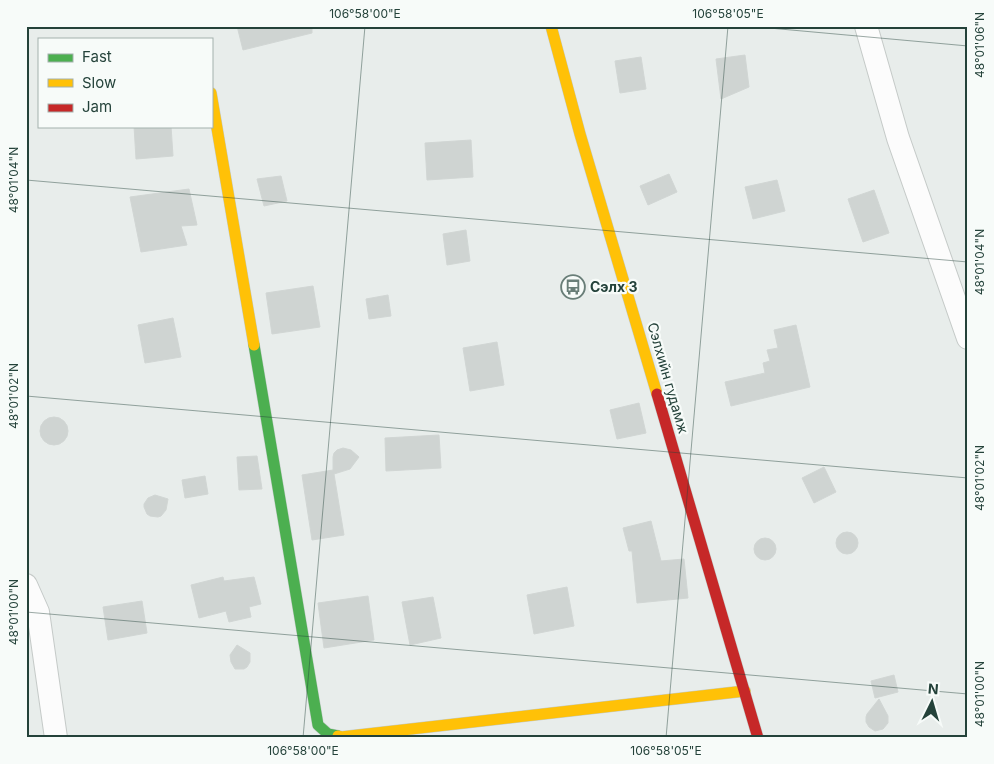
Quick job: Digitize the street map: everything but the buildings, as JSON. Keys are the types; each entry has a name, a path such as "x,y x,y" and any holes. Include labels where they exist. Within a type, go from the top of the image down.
{"street":[{"name":"Сэлхийн гудамж","path":"551,26 580,134 758,738"},
{"path":"866,26 898,138 968,338"},
{"path":"212,99 318,725 328,734 341,737 413,733 745,691"},
{"path":"26,585 38,612 56,738"}],"traffic: fast":[{"path":"254,345 318,725 328,734 338,736"}],"traffic: slow":[{"path":"551,26 580,134 657,394"},
{"path":"212,99 254,345"},
{"path":"338,736 745,691"}],"traffic: jam":[{"path":"657,394 758,738"}],"place":[{"name":"Сэлх 3","path":"573,287"}]}
